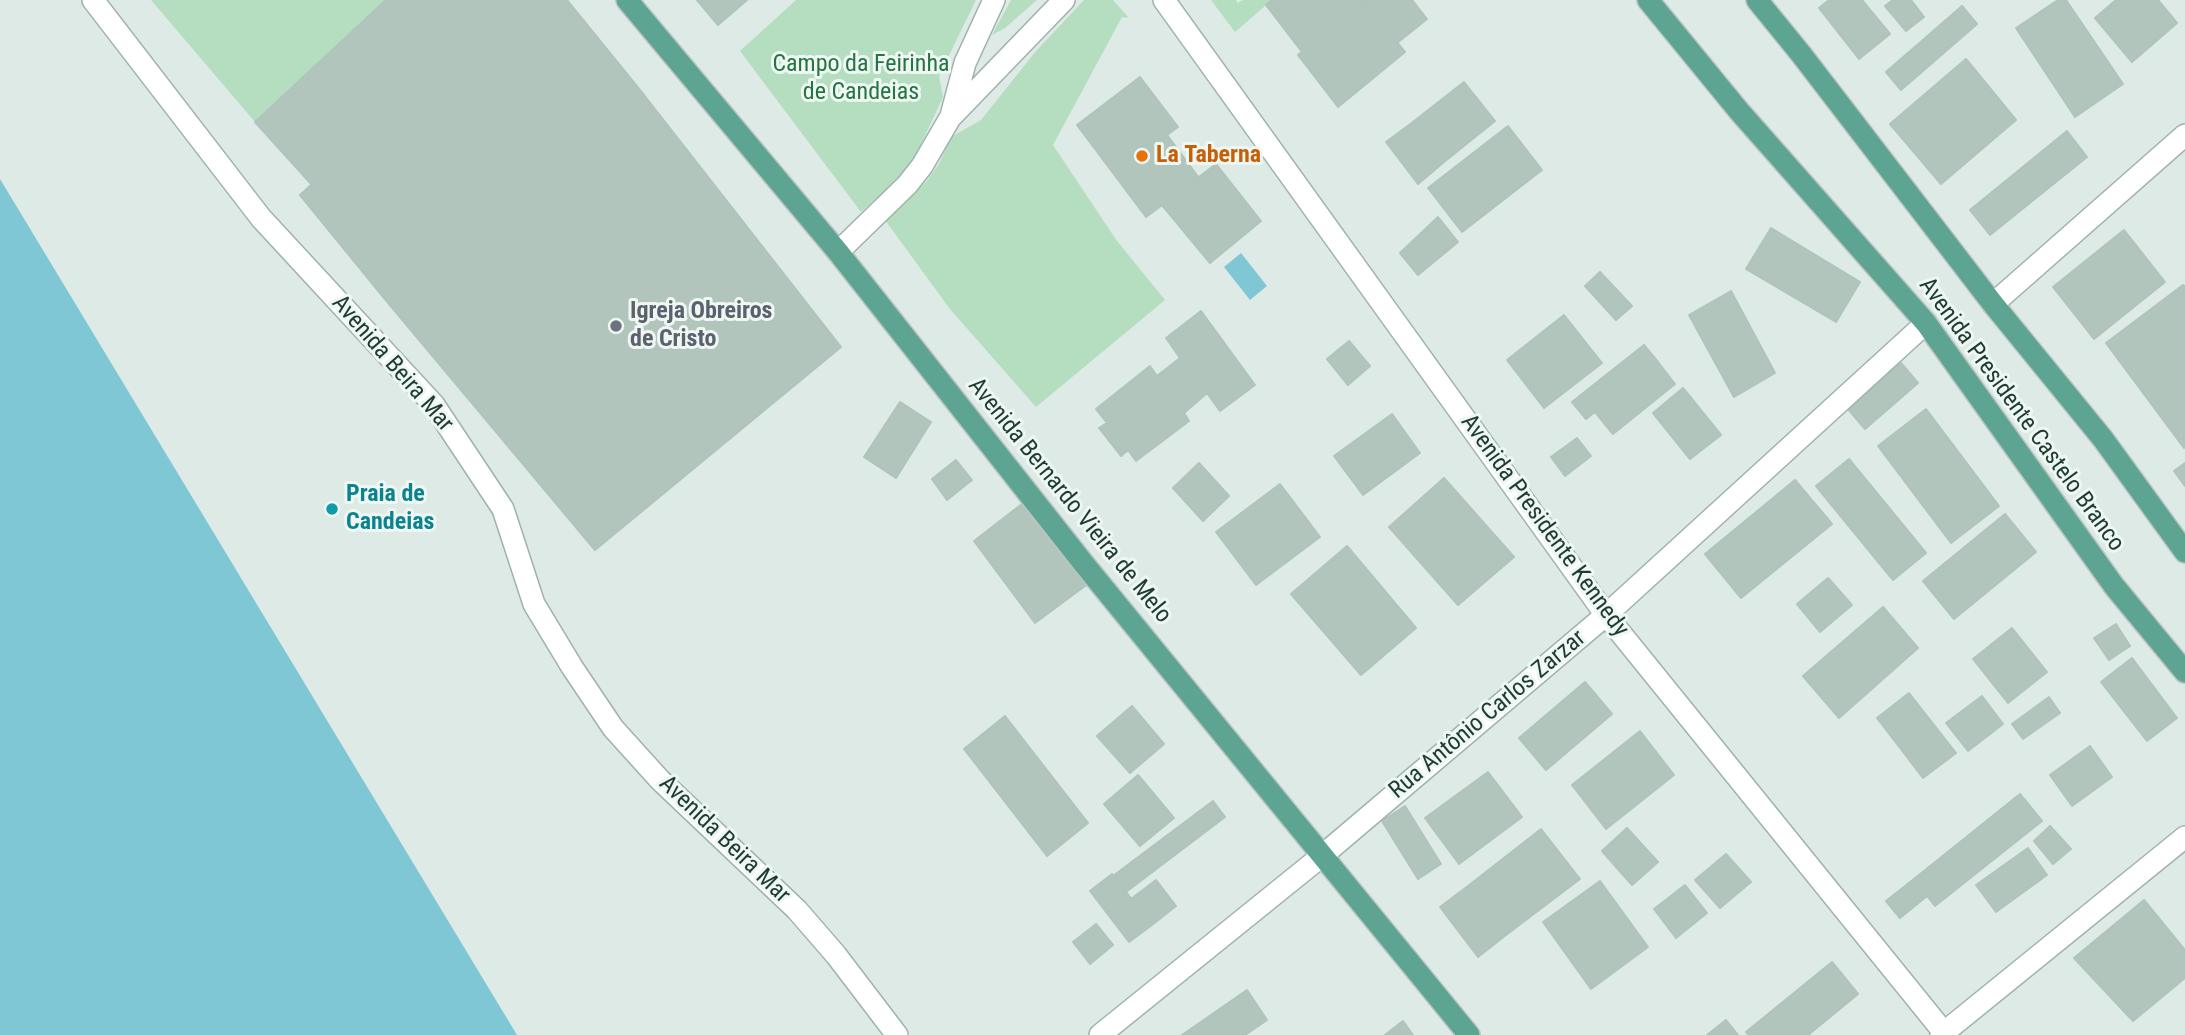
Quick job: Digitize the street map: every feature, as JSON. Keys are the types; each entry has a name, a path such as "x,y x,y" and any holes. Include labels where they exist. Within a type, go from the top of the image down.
{"main road":[{"name":"Avenida Bernardo Vieira de Melo","path":"627,0 838,252 1075,553 1469,1035"},
{"name":"Avenida Presidente Castelo Branco","path":"1648,0 1739,111 1926,323 2114,586 2185,673"},
{"name":"Avenida Presidente Castelo Branco","path":"1756,0 1801,54 1993,304 2103,439 2185,552"}],"street":[{"name":"Avenida Beira Mar","path":"93,0 261,218 434,405 503,509 534,604 613,728 660,780 797,910 836,955 897,1035"},
{"path":"950,118 965,63 994,0"},
{"path":"838,252 914,175 950,118 1064,0"},
{"name":"Avenida Presidente Kennedy","path":"1164,0 1606,615 1944,1034"},
{"path":"1993,304 2185,135"},
{"name":"Rua Antônio Carlos Zarzar","path":"1100,1035 1322,855 1606,615 1926,323"},
{"path":"1944,1034 2185,837"}],"green space":[{"path":"151,0 386,0 255,122"},
{"name":"Campo da Feirinha de Candeias","path":"796,0 976,0 939,76 943,97 916,155 906,172 861,212 740,51"},
{"path":"1011,0 1037,0 1005,28 992,35"},
{"path":"1084,0 1113,0 1129,18 1122,17 1053,145 1117,241 1165,300 1036,407 950,309 885,220 926,182 939,164 951,137 981,120 1036,51"},
{"path":"1211,0 1236,0 1238,3 1243,0 1272,0 1235,32"}],"water":[{"path":"0,179 517,1035 0,1035"},
{"path":"1241,253 1267,286 1250,300 1224,267"}],"building":[{"path":"386,0 517,0 312,185 255,122"},
{"path":"517,0 567,0 644,95 389,304 300,195"},
{"path":"697,0 747,0 718,25"},
{"path":"1272,0 1364,0 1302,52 1266,5"},
{"path":"1412,0 1427,19 1397,43 1363,1"},
{"path":"1829,0 1862,0 1890,34 1859,59 1819,8"},
{"path":"1893,0 1911,0 1924,17 1906,31 1885,6"},
{"path":"2058,0 2066,0 2123,84 2075,117 2016,28"},
{"path":"2116,0 2158,0 2177,23 2132,62 2095,18"},
{"path":"1363,1 1405,52 1338,107 1298,55"},
{"path":"1962,6 1977,24 1901,90 1886,72"},
{"path":"1966,59 2016,120 1941,184 1890,124"},
{"name":"La Taberna","path":"1140,77 1178,127 1167,135 1199,178 1146,217 1077,125"},
{"path":"1464,82 1495,121 1444,162 1413,122"},
{"name":"Igreja Obreiros de Cristo","path":"644,95 841,347 595,550 389,304"},
{"path":"1413,122 1444,162 1418,184 1386,142"},
{"path":"1508,126 1542,170 1462,232 1428,188"},
{"path":"2067,131 2087,157 1990,235 1970,210"},
{"path":"1216,164 1261,221 1210,263 1162,205"},
{"path":"1438,217 1458,242 1418,275 1400,253"},
{"path":"1771,228 1860,282 1836,322 1746,269"},
{"path":"2124,230 2165,282 2094,339 2053,287"},
{"path":"1600,272 1632,306 1616,320 1585,286"},
{"path":"2183,285 2185,287 2184,448 2106,343"},
{"path":"1731,291 1775,373 1734,397 1689,315"},
{"path":"1201,311 1255,385 1220,411 1207,393 1184,413 1189,421 1136,461 1128,450 1121,456 1099,428 1107,423 1096,409 1150,366 1157,376 1180,358 1166,338"},
{"path":"1564,315 1602,363 1544,408 1507,360"},
{"path":"1349,341 1370,366 1348,385 1327,359"},
{"path":"1644,345 1658,362 1586,419 1572,402"},
{"path":"1658,362 1675,384 1613,434 1595,412"},
{"path":"1901,363 1918,383 1865,429 1848,409"},
{"path":"1683,388 1721,435 1690,459 1653,413"},
{"path":"900,402 931,422 896,478 864,457"},
{"path":"1926,409 1999,506 1951,543 1878,446"},
{"path":"1392,414 1420,453 1363,495 1334,456"},
{"path":"1577,438 1591,456 1565,476 1551,457"},
{"path":"1849,459 1926,553 1893,580 1816,486"},
{"path":"956,460 972,480 947,500 932,479"},
{"path":"1199,463 1229,496 1203,521 1173,488"},
{"path":"2185,463 2185,486 2174,471"},
{"path":"1444,478 1514,557 1458,605 1389,527"},
{"path":"1795,480 1832,524 1741,598 1705,554"},
{"path":"1280,484 1320,537 1256,585 1216,532"},
{"path":"1027,500 1089,583 1035,623 974,541"},
{"path":"2005,514 2036,552 1954,619 1923,581"},
{"path":"1347,546 1416,628 1361,675 1291,594"},
{"path":"1828,578 1852,605 1820,632 1797,604"},
{"path":"1883,607 1918,648 1839,718 1803,676"},
{"path":"2116,624 2130,646 2109,660 2094,638"},
{"path":"2012,628 2047,672 2008,703 1973,659"},
{"path":"2132,658 2177,718 2147,741 2101,682"},
{"path":"1585,682 1612,714 1546,770 1519,738"},
{"path":"1909,693 1956,753 1923,778 1877,718"},
{"path":"1982,696 2003,724 1968,751 1946,723"},
{"path":"2049,697 2060,713 2023,739 2012,724"},
{"path":"1132,706 1164,744 1130,773 1097,736"},
{"path":"1005,716 1088,823 1047,856 964,749"},
{"path":"1640,731 1674,775 1606,829 1572,785"},
{"path":"2090,746 2112,777 2072,806 2050,775"},
{"path":"1488,772 1522,817 1459,864 1425,818"},
{"path":"1138,775 1174,818 1140,846 1104,804"},
{"path":"2020,794 2042,821 1935,906 1914,879"},
{"path":"1213,801 1225,817 1126,892 1113,876"},
{"path":"1405,806 1441,864 1418,879 1382,821"},
{"path":"2050,826 2071,849 2053,864 2034,841"},
{"path":"1627,828 1658,862 1632,885 1602,851"},
{"path":"1541,829 1580,879 1506,935 1468,886"},
{"path":"2028,848 2047,875 1996,912 1976,885"},
{"path":"1726,854 1751,882 1720,908 1695,880"},
{"path":"1112,874 1152,925 1129,942 1090,891"},
{"path":"1914,879 1927,896 1900,918 1886,901"},
{"path":"1156,880 1176,906 1152,925 1131,899"},
{"path":"1600,881 1648,947 1591,989 1543,922"},
{"path":"1685,885 1707,913 1676,938 1654,909"},
{"path":"1468,886 1506,935 1478,957 1440,907"},
{"path":"2144,900 2185,950 2185,978 2133,1021 2074,958"},
{"path":"1096,924 1113,945 1090,964 1073,942"},
{"path":"1832,962 1858,994 1808,1035 1749,1035 1746,1032"},
{"path":"1247,990 1267,1020 1245,1035 1182,1035"},
{"path":"1726,1020 1738,1035 1707,1035"},
{"path":"1403,1021 1413,1035 1385,1035"}],"place":[{"name":"La Taberna","path":"1142,156"},
{"name":"Igreja Obreiros de Cristo","path":"616,326"},
{"name":"Praia de Candeias","path":"332,509"}]}
